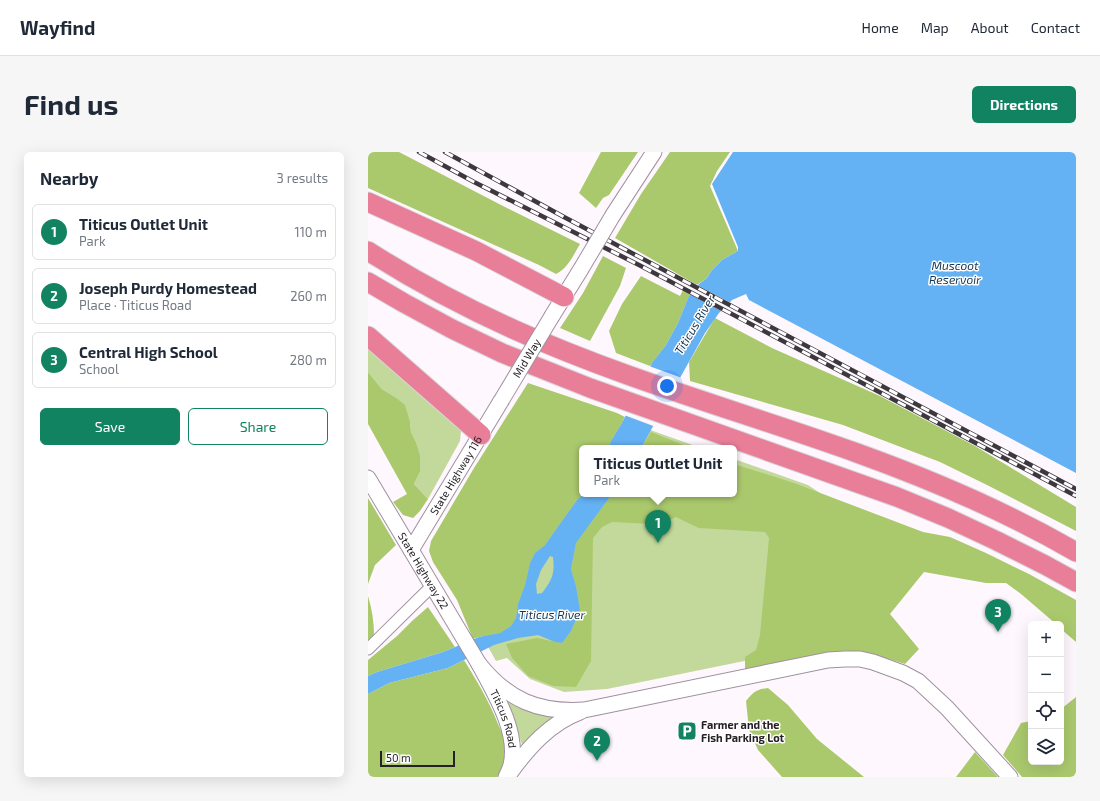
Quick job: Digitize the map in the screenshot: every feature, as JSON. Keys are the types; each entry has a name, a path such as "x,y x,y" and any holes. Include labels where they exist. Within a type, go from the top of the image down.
{"highway":[{"path":"368,202 476,251 564,297"},
{"path":"368,251 464,306 562,350 637,378 856,452 907,472 1009,517 1076,552"},
{"path":"368,282 404,304 502,353 624,401 847,478 897,497 941,515 997,541 1076,582"},
{"path":"368,336 481,435"}],"main road":[{"name":"Mid Way","path":"501,401 613,215 654,152"},
{"name":"State Highway 116","path":"411,550 501,401"},
{"name":"State Highway 22","path":"368,478 478,664"},
{"path":"478,664 500,687 512,695 552,710 568,711 584,710 828,660 860,659 888,666 918,681 946,708 1010,777"},
{"name":"Titicus Road","path":"478,664 497,698 511,737 511,765 506,777"},
{"name":"Titicus Road","path":"506,777 543,735 571,715 584,710"}],"street":[{"path":"368,649 432,586"}],"green space":[{"path":"368,152 399,152 580,244 567,265 556,274 368,188"},
{"path":"601,152 638,152 609,195 603,198 596,208 579,193"},
{"path":"670,152 730,152 717,171 710,186 738,251 722,260 712,270 707,278 697,285 615,238 641,194"},
{"path":"603,256 626,268 620,286 590,341 560,328 583,293"},
{"path":"641,276 680,296 683,290 690,294 678,323 666,345 650,366 616,353 609,331 622,304"},
{"path":"715,318 772,348 880,396 975,446 1076,507 1076,531 940,462 843,425 690,381 689,362"},
{"path":"368,346 461,431 460,441 428,499 414,484 420,472 416,442 411,432 410,422 395,397 382,389 368,372"},
{"path":"368,372 382,389 405,405 411,432 420,456 420,472 414,484 428,499 413,518 403,515 393,502 407,494 368,424"},
{"path":"528,383 625,417 610,445 579,445 579,497 580,497 545,545 535,553 530,563 525,585 518,604 516,618 511,626 500,633 473,639 457,600 433,562 429,551 431,541 474,468"},
{"path":"529,387 693,445 579,445 579,497 737,497 737,460 808,485 882,534 813,647 607,689 564,692 530,679 507,658 496,661 434,551"},
{"path":"651,432 684,445 643,445"},
{"path":"737,465 794,483 923,532 950,537 1029,574 1076,600 1076,642 1064,632 1064,621 1052,621 1006,583 986,583 924,572 890,614 919,649 905,664 876,655 804,658 745,670 745,657 756,650 760,635 769,538 765,532 699,528 676,517 654,524 612,522 602,527 593,538 591,661 576,687 553,686 528,676 512,658 506,644 537,638 562,643 571,631 580,610 576,586 571,569 576,543 610,497 737,497"},
{"path":"368,498 396,545 375,565 368,584"},
{"path":"368,596 374,625 374,635 368,641"},
{"path":"428,607 455,647 368,676 368,660 397,636"},
{"path":"464,660 487,699 506,746 506,757 497,777 368,777 368,694 389,683 448,668"},
{"path":"768,688 788,705 817,739 864,777 782,777 758,750 749,730 746,701 751,695 761,689"},
{"path":"1076,697 1076,777 1022,777 1003,755 1021,723 1028,722 1028,765 1064,765 1064,707"},
{"path":"509,701 553,716 554,718 523,746 519,736 507,723 513,714 508,703"},
{"path":"975,752 998,777 956,777"}],"water":[{"name":"Muscoot Reservoir","path":"733,152 1076,152 1076,473 749,300 746,294 732,300 719,313 705,333 643,445 610,445 652,363 666,345 678,323 689,296 722,260 738,251 738,247 712,184"},
{"name":"Titicus River","path":"580,497 610,497 576,543 571,569 576,586 580,610 571,631 562,643 555,642 538,635 518,638 494,645 448,668 389,683 368,694 368,676 443,652 479,637 500,633 511,626 516,618 518,604 525,585 530,563 535,553 545,545","holes":["550,556 553,557 554,568 548,584 542,593 537,594 536,584 541,570"]}],"pier":[{"path":"696,284 731,303 723,312 688,293"},
{"path":"649,366 682,378 656,427 624,415"}],"railway":[{"path":"419,152 474,182 639,265 1076,496"},
{"path":"445,152 564,217 1076,489"}],"place":[{"name":"Titicus Outlet Unit","path":"658,543"},
{"name":"Central High School","path":"998,632"},
{"name":"Farmer and the Fish Parking Lot","path":"687,731"},
{"name":"Joseph Purdy Homestead","path":"597,761"}]}
